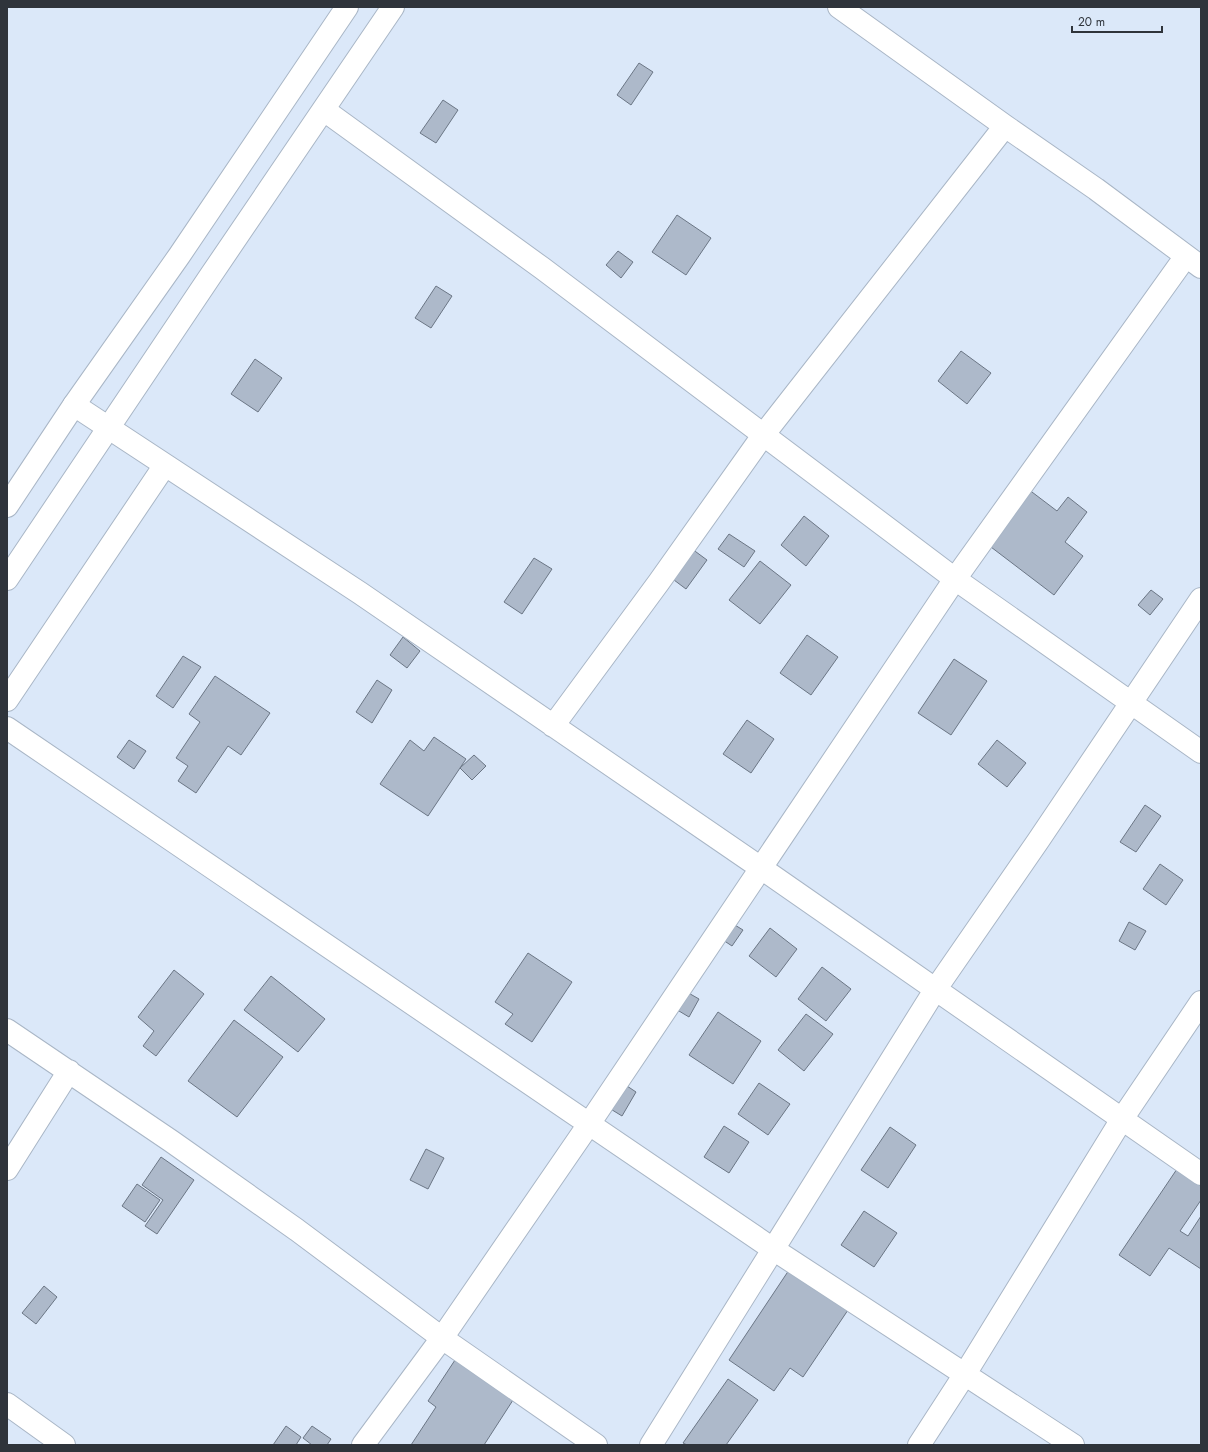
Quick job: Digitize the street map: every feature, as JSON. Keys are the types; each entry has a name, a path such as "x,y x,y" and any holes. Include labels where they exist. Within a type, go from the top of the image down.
{"main road":[{"path":"7,506 74,405 179,256 347,7"},
{"path":"7,579 215,268 393,7"},
{"path":"363,1445 442,1338 589,1124 955,579 1193,261 1096,189 839,7"},
{"path":"324,110 764,434 955,579 1201,752"},
{"path":"553,726 659,582 764,434 1005,126"},
{"path":"74,405 360,593 761,868 1201,1174"},
{"path":"7,700 165,465"},
{"path":"651,1445 935,990 1038,841 1201,598"},
{"path":"7,728 773,1249 1073,1445"},
{"path":"918,1445 965,1374 1122,1119 1201,1002"},
{"path":"7,1030 171,1141 297,1230 442,1338 596,1445"},
{"path":"7,1169 69,1071"},
{"path":"7,1404 64,1445"}],"building":[{"path":"639,63 653,72 631,105 617,95"},
{"path":"443,100 458,110 436,143 420,133"},
{"path":"677,215 711,238 686,275 652,252"},
{"path":"618,251 633,262 621,278 606,265"},
{"path":"436,286 452,296 431,328 415,318"},
{"path":"961,351 991,373 967,404 938,381"},
{"path":"255,359 282,378 258,412 231,394"},
{"path":"1028,489 1057,511 1068,497 1087,512 1065,542 1083,556 1054,595 987,544"},
{"path":"804,516 829,536 806,566 781,545"},
{"path":"729,534 755,551 744,567 718,549"},
{"path":"688,546 707,560 686,589 666,574"},
{"path":"534,558 552,569 522,614 504,602"},
{"path":"760,561 791,585 760,624 729,600"},
{"path":"1151,590 1163,599 1150,615 1138,605"},
{"path":"807,635 838,657 811,695 780,673"},
{"path":"403,637 420,651 407,668 390,655"},
{"path":"183,656 201,667 173,708 156,696"},
{"path":"954,659 987,681 951,735 918,713"},
{"path":"215,676 270,713 241,755 228,746 196,793 178,781 188,766 176,758 200,722 189,714"},
{"path":"377,680 392,690 372,723 356,712"},
{"path":"747,720 774,739 751,773 723,754"},
{"path":"434,737 466,759 428,816 380,784 410,740 424,751"},
{"path":"129,740 146,751 134,769 117,757"},
{"path":"997,740 1026,763 1007,787 978,764"},
{"path":"474,755 486,766 472,780 460,768"},
{"path":"1145,805 1161,816 1136,852 1120,842"},
{"path":"1160,864 1183,880 1166,905 1143,889"},
{"path":"730,922 743,930 732,946 720,938"},
{"path":"1129,922 1146,931 1135,950 1119,941"},
{"path":"770,928 797,949 776,977 749,956"},
{"path":"528,953 572,982 532,1042 505,1024 513,1014 495,1002"},
{"path":"822,967 851,989 826,1021 798,999"},
{"path":"174,970 204,994 156,1056 143,1046 154,1031 138,1017"},
{"path":"271,976 325,1019 298,1052 244,1010"},
{"path":"685,991 699,999 689,1017 674,1008"},
{"path":"718,1012 761,1041 733,1084 689,1055"},
{"path":"806,1014 833,1034 804,1071 778,1050"},
{"path":"234,1020 283,1057 237,1117 188,1081"},
{"path":"759,1083 790,1104 768,1135 738,1114"},
{"path":"624,1084 636,1092 622,1116 609,1108"},
{"path":"724,1126 749,1142 729,1173 704,1157"},
{"path":"890,1127 916,1145 888,1188 861,1170"},
{"path":"426,1149 444,1158 428,1189 410,1180"},
{"path":"161,1157 194,1180 157,1234 145,1226 163,1200 142,1185"},
{"path":"1177,1169 1201,1186 1201,1200 1180,1231 1188,1236 1201,1216 1201,1269 1169,1248 1150,1276 1119,1255"},
{"path":"137,1184 160,1200 145,1222 122,1206"},
{"path":"864,1211 897,1233 874,1267 841,1245"},
{"path":"789,1270 848,1310 803,1377 790,1368 774,1391 729,1360"},
{"path":"44,1286 57,1297 36,1324 22,1313"},
{"path":"457,1357 515,1397 484,1445 411,1445 436,1407 428,1401"},
{"path":"728,1379 758,1400 726,1445 687,1445 683,1443"},
{"path":"286,1426 301,1437 296,1445 273,1445"},
{"path":"312,1426 331,1439 327,1445 312,1445 303,1438"}]}
